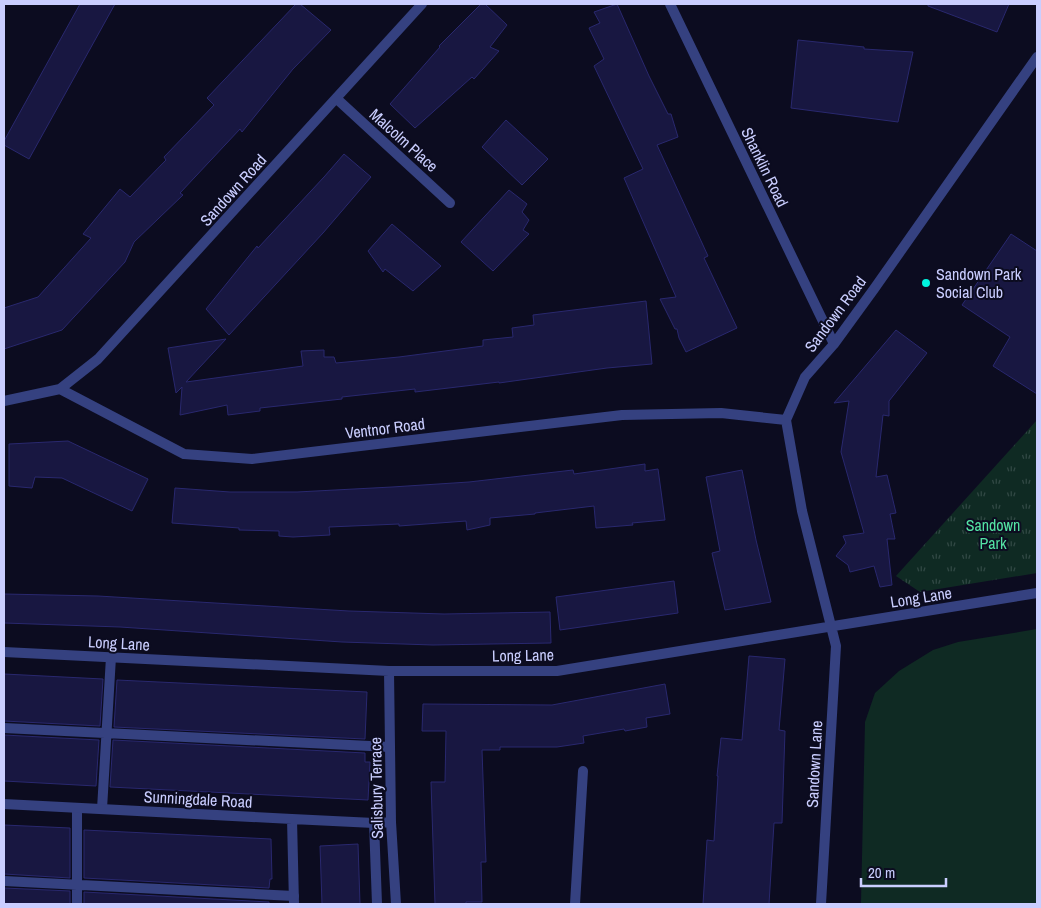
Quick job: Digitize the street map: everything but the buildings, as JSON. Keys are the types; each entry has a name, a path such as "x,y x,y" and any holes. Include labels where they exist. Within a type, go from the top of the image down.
{"street":[{"name":"Sandown Road","path":"60,389 98,359 422,4"},
{"name":"Shanklin Road","path":"670,4 834,344"},
{"name":"Sandown Road","path":"786,420 805,377 834,344 1037,57"},
{"name":"Malcolm Place","path":"337,99 450,202"},
{"path":"4,401 60,389"},
{"name":"Ventnor Road","path":"60,389 184,454 252,459 622,415 721,413 786,420"},
{"path":"786,420 802,511 830,626"},
{"name":"Long Lane","path":"4,652 389,671 556,670 1037,594"},
{"name":"Sandown Lane","path":"821,904 836,646 830,626"},
{"path":"102,809 111,657"},
{"name":"Salisbury Terrace","path":"389,671 391,822 396,904"},
{"path":"4,728 390,747"},
{"path":"575,904 583,771"},
{"name":"Sunningdale Road","path":"4,804 374,823 391,822"},
{"path":"77,808 77,904"},
{"path":"4,881 294,900 292,819"},
{"path":"374,823 377,904"}],"green space":[{"name":"Sandown Park","path":"1037,420 1037,573 920,592 896,576"},
{"path":"1037,629 1037,904 862,904 865,722 875,693 899,671 933,650 958,642"}],"place":[{"name":"Sandown Park Social Club","path":"926,283"}]}
